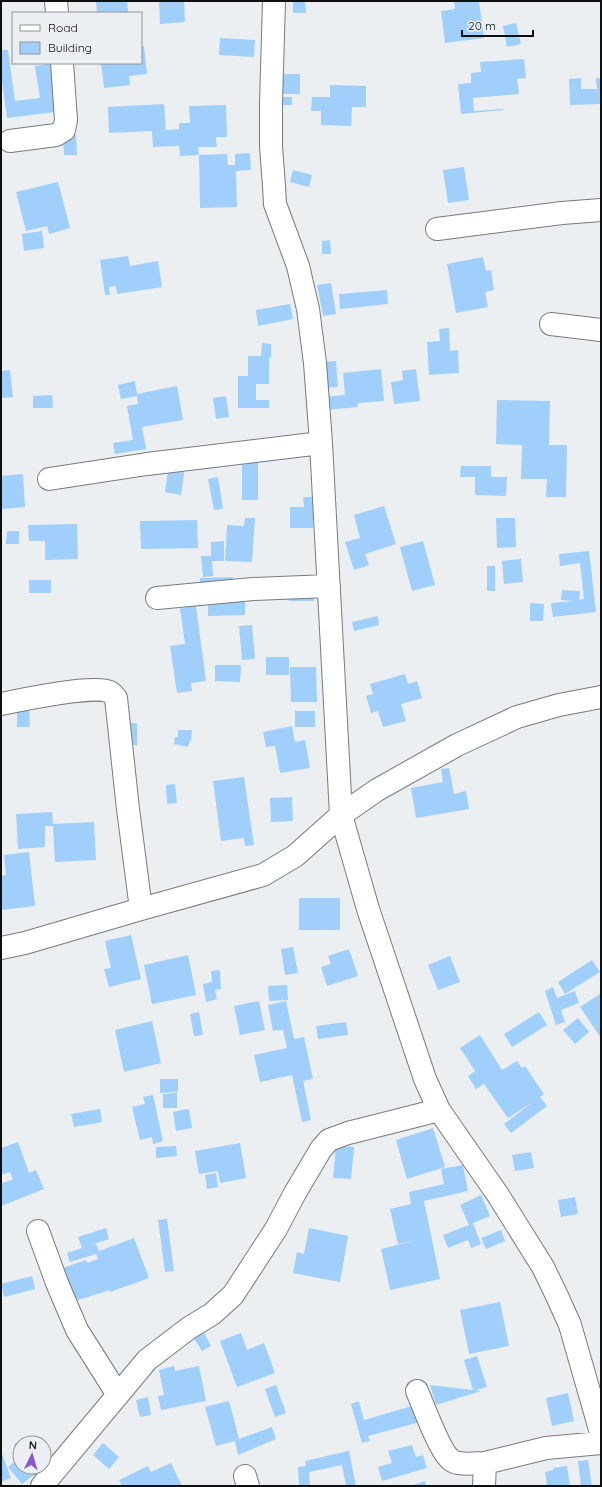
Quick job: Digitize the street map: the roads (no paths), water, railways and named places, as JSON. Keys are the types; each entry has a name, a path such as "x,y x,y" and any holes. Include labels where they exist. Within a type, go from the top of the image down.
{"street":[{"path":"56,1 57,12"},
{"path":"274,1 271,146 275,204 298,266 308,309 315,363 321,442 341,815 368,909 425,1079 439,1110 503,1202 543,1267 558,1296 570,1325 601,1433"},
{"path":"10,141 56,135 64,130 66,120 62,64"},
{"path":"437,229 562,213 601,210"},
{"path":"551,324 601,330"},
{"path":"49,479 147,464 321,442"},
{"path":"157,598 253,589 329,586"},
{"path":"1,704 75,691 91,690 110,692 116,698 141,909"},
{"path":"1,948 25,944 141,909 263,875 295,856 341,815 377,790 457,745 517,717 559,705 601,697"},
{"path":"42,1486 147,1360 189,1328 212,1314 233,1295 276,1229 321,1148 330,1140 348,1133 439,1110"},
{"path":"38,1231 57,1283 77,1330 118,1395"},
{"path":"416,1391 444,1452 452,1461 463,1463 485,1463 546,1448 601,1443"},
{"path":"484,1486 485,1463"}]}
